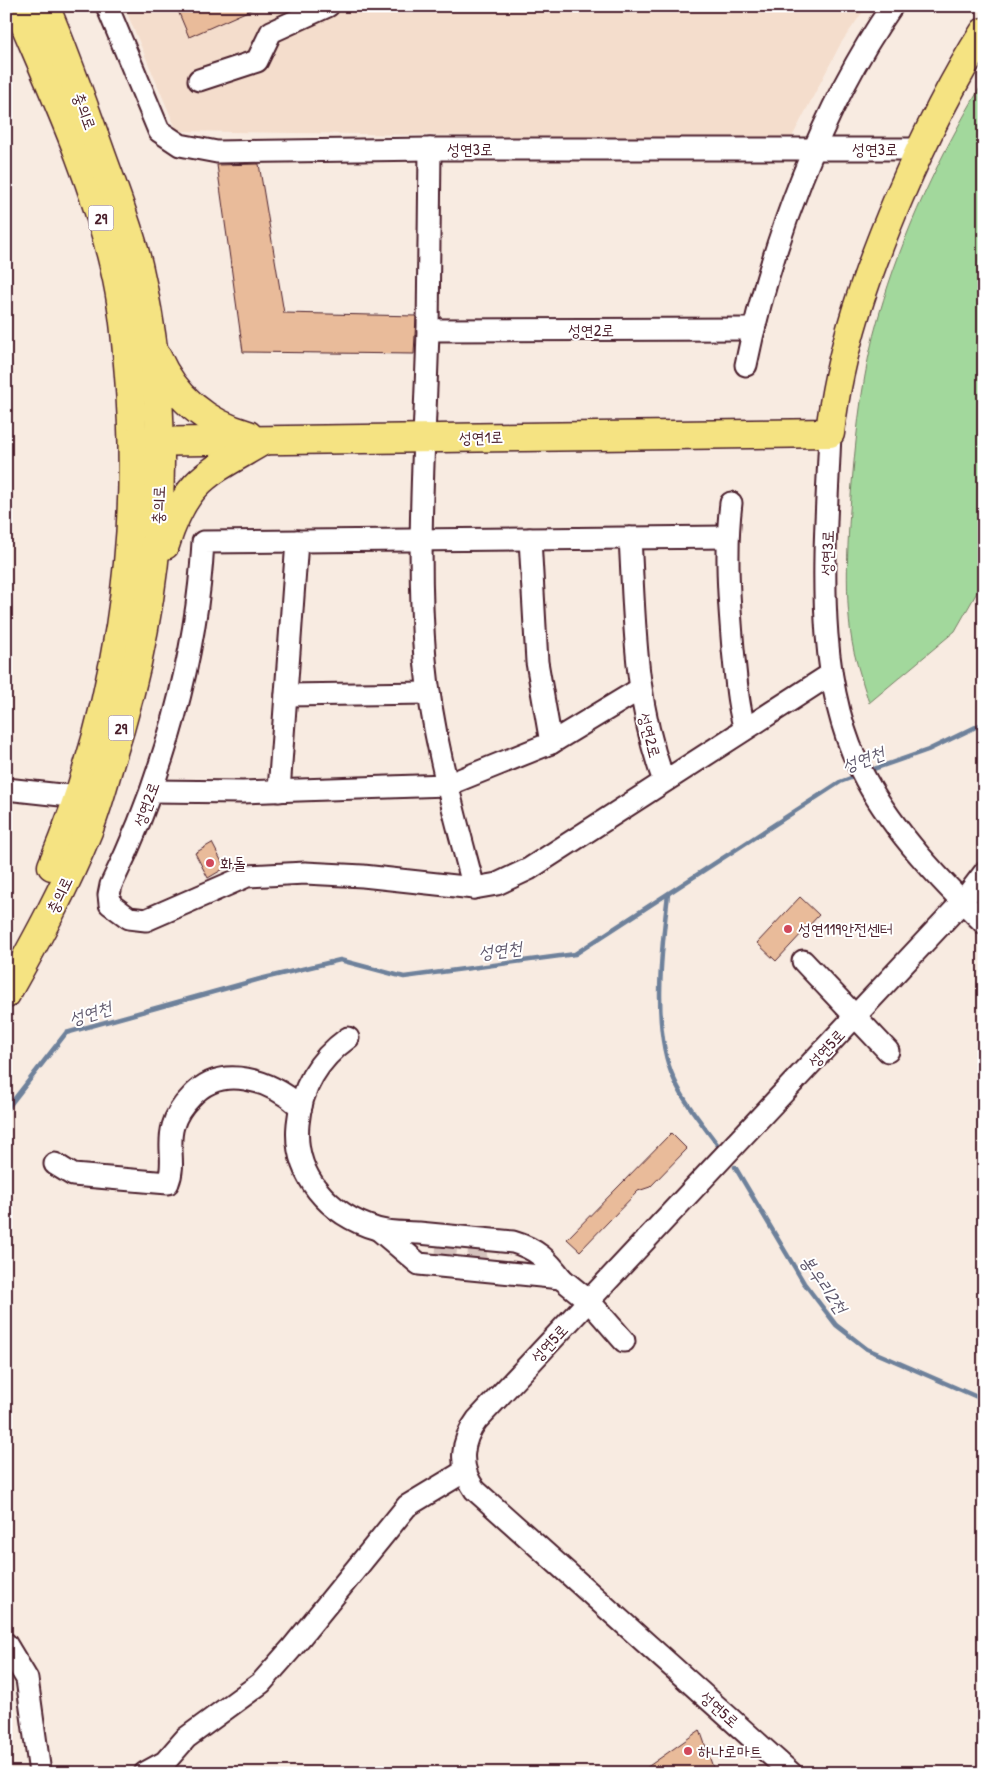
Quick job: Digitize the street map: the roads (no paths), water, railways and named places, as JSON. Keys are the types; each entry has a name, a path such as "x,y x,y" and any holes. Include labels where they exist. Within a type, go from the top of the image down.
{"main road":[{"name":"충의로","path":"6,957 44,885 79,797 91,759 117,646 123,611 131,516 133,442 122,310 114,266 100,214 72,136 17,6"},
{"name":"충의로","path":"6,994 56,904 89,830 138,666 156,553 158,518 160,441 151,342 138,264 125,218 62,46 45,6"},
{"name":"성연3로","path":"830,433 838,381 858,305 876,252 920,149 948,91 984,32"},
{"path":"151,342 174,387 192,407 220,424 264,440"},
{"name":"성연1로","path":"133,442 830,433"},
{"path":"156,553 165,546 177,510 193,486 214,470 264,440"},
{"path":"131,516 158,518"}],"street":[{"name":"성연3로","path":"107,6 160,131 180,145 217,152 430,149 920,149"},
{"path":"200,80 257,61 270,32 328,6"},
{"path":"746,366 754,329 778,248 814,149 834,106 892,6"},
{"path":"430,149 428,330 420,540 425,658 429,693 447,786 474,888"},
{"name":"성연2로","path":"428,330 754,329"},
{"name":"성연3로","path":"830,433 826,593 831,674 845,730 865,779 894,821 962,902"},
{"path":"731,503 727,537 728,596 740,713 745,729"},
{"name":"성연2로","path":"727,537 203,542 197,600 180,699 152,791 109,895 110,904 129,918 140,920 154,917 247,876 305,873 474,888 498,884 513,878 831,674"},
{"name":"성연2로","path":"630,538 640,688 654,753 664,781"},
{"path":"530,539 537,662 551,742"},
{"path":"279,790 296,541"},
{"path":"152,791 447,786 551,742 640,688"},
{"path":"286,696 429,693"},
{"path":"6,790 79,797"},
{"path":"984,873 962,902 984,923"},
{"name":"성연5로","path":"790,1773 475,1490 465,1471 464,1446 471,1428 962,902"},
{"path":"803,962 888,1051"},
{"path":"348,1038 333,1049 310,1078 301,1107 297,1132 301,1163 317,1190 339,1211 353,1220 379,1230 520,1244 540,1253 562,1278"},
{"path":"55,1164 73,1174 168,1182 173,1170 170,1145 174,1123 179,1111 196,1091 217,1080 241,1078 264,1084 282,1092 301,1107"},
{"path":"379,1230 419,1264 562,1278"},
{"path":"487,1253 526,1258 551,1270 589,1301 624,1341"},
{"path":"145,1773 165,1762 186,1738 261,1683 291,1649 407,1506 465,1471"},
{"path":"6,1644 26,1679 40,1773"}],"waterway":[{"name":"성연천","path":"868,771 928,750 984,723"},
{"name":"성연천","path":"6,1110 66,1033 260,979 340,960 404,977 575,954 840,782 856,776"},
{"name":"봉우리2천","path":"668,894 660,988 660,1013 667,1059 674,1079 684,1097 720,1148"},
{"name":"봉우리2천","path":"735,1167 804,1283 836,1325 867,1349 984,1400"}],"tunnel":[{"path":"436,1248 487,1253"}],"place":[{"name":"화돌","path":"210,863"},
{"name":"성연119안전센터","path":"788,929"},
{"name":"하나로마트","path":"688,1751"}]}
